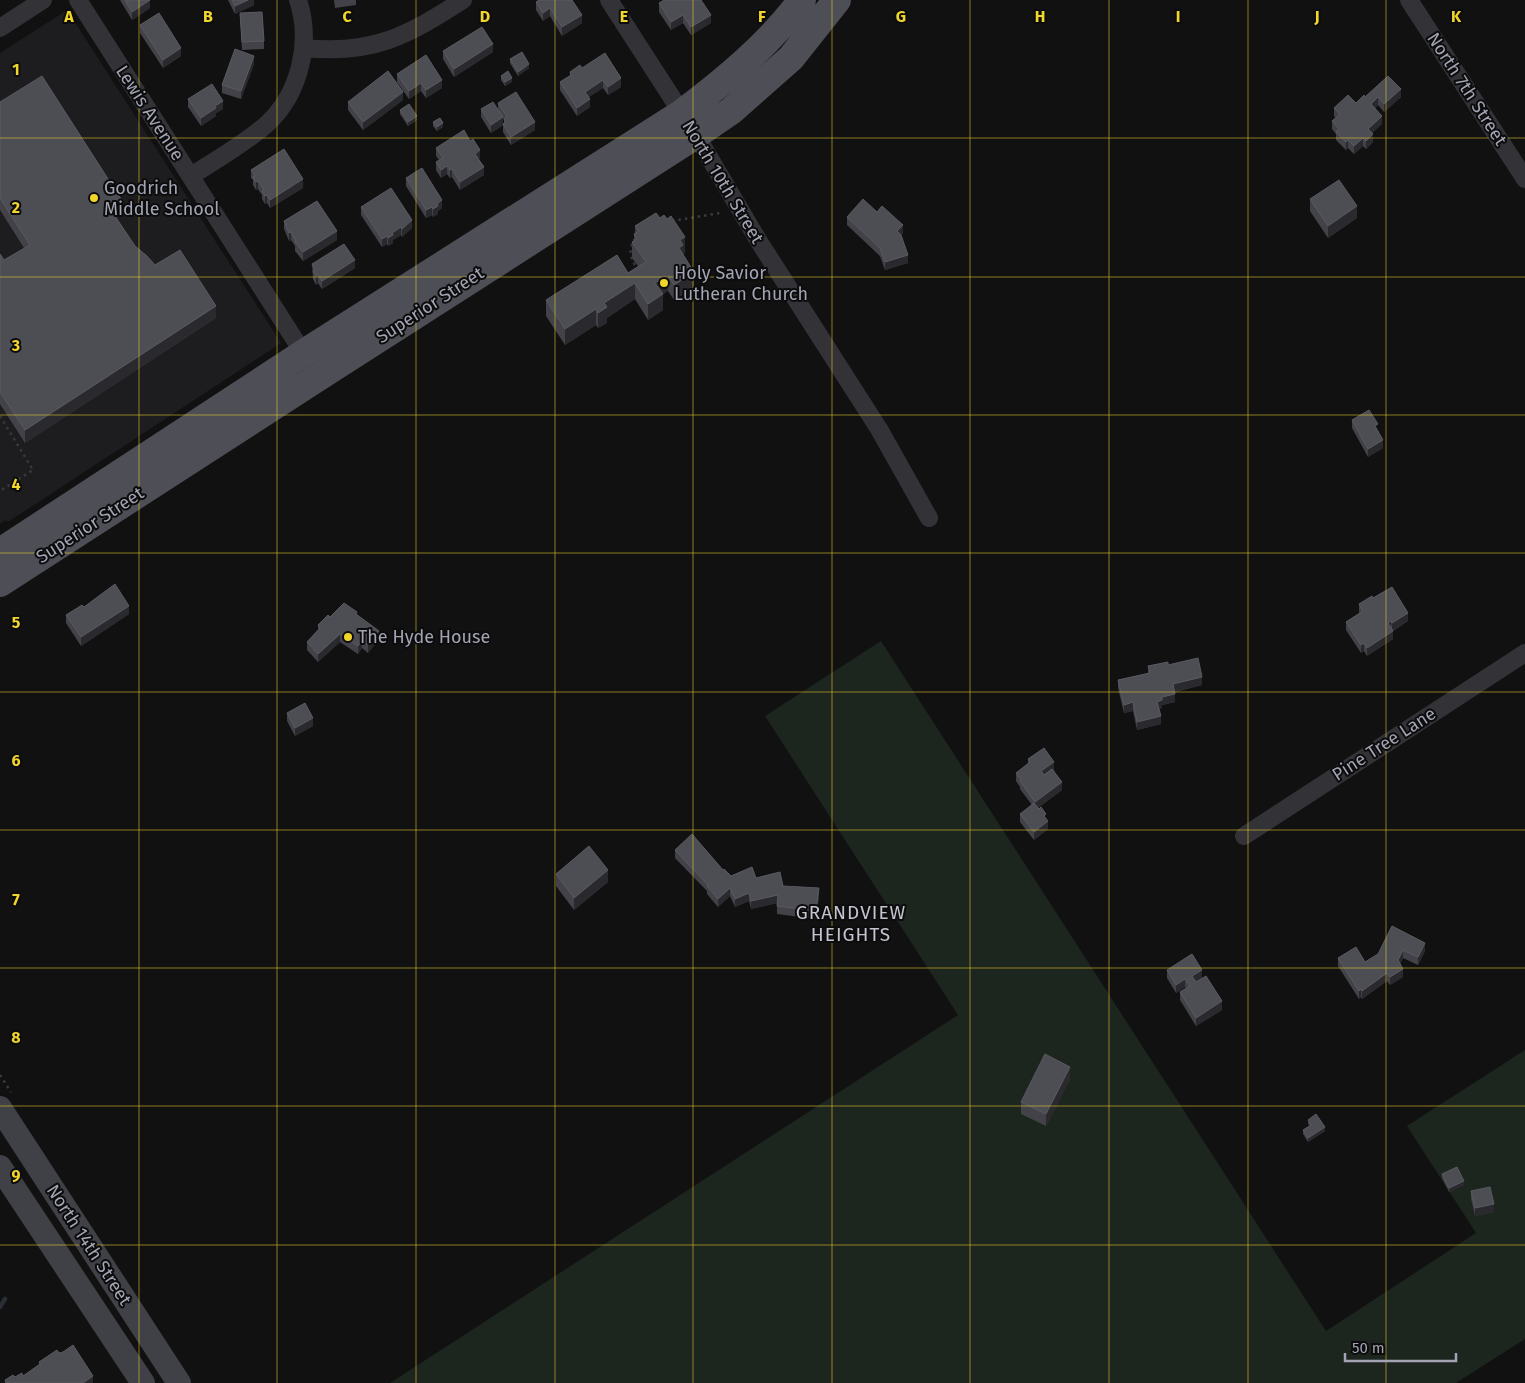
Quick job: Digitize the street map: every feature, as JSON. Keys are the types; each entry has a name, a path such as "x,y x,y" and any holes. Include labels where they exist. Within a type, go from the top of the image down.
{"main road":[{"name":"Superior Street","path":"0,584 319,376 689,124 729,76 768,41 802,0"},
{"name":"Superior Street","path":"0,552 304,353 689,124 731,111 791,58 837,0"},
{"name":"North 14th Street","path":"0,1108 178,1383"},
{"name":"North 14th Street","path":"0,1167 143,1383"}],"street":[{"path":"0,28 43,0"},
{"name":"Lewis Avenue","path":"78,0 319,376"},
{"path":"191,176 250,137 268,123 283,105 294,85 304,48 304,26 298,0"},
{"path":"304,48 348,49 375,45 401,36 426,24 463,0"},
{"name":"North 10th Street","path":"610,0 689,124 758,240 879,429 929,518"},
{"name":"North 7th Street","path":"1409,0 1525,179"},
{"name":"Pine Tree Lane","path":"1244,836 1525,653"}],"path":[{"path":"664,222 720,213"},
{"path":"635,266 631,258 631,244 636,236 642,233"},
{"path":"0,416 33,470 0,491"}],"shaded area":[{"name":"Goodrich Middle School","path":"67,10 281,343 8,522 6,520 0,524 0,53"},
{"path":"881,641 1326,1331 1476,1233 1407,1126 1525,1050 1525,1339 1456,1383 390,1383 958,1015 765,716"}],"building":[{"path":"125,0 150,0 132,12"},
{"path":"232,0 248,0 235,6"},
{"path":"539,0 572,0 582,15 562,27 550,8 543,13 536,2"},
{"path":"664,0 701,0 711,15 691,27 683,15 671,22 659,3"},
{"path":"262,12 264,41 242,42 240,13"},
{"path":"159,13 181,48 163,60 140,25"},
{"path":"482,27 493,44 454,69 443,51"},
{"path":"235,49 254,56 241,91 222,85"},
{"path":"522,52 529,64 518,72 510,59"},
{"path":"605,53 621,78 608,87 603,80 585,92 590,99 577,108 560,82 571,75 570,72 580,65 582,68"},
{"path":"426,55 442,80 426,90 421,83 409,91 397,74"},
{"path":"388,71 403,92 363,122 348,102"},
{"path":"508,71 512,78 505,82 501,76"},
{"name":"Goodrich Middle School","path":"42,76 121,199 109,207 135,246 155,265 180,250 216,306 25,430 0,392 0,254 4,260 30,245 0,198 0,102"},
{"path":"1388,76 1401,89 1384,104 1378,97 1371,104 1382,116 1368,129 1373,134 1366,141 1363,138 1354,146 1348,140 1346,142 1336,132 1339,129 1332,121 1340,114 1334,108 1348,95 1356,103"},
{"path":"212,84 223,101 201,118 188,99"},
{"path":"516,92 535,122 511,137 503,124 506,122 504,119 507,117 498,103"},
{"path":"493,102 503,117 491,125 481,109"},
{"path":"409,104 417,116 408,122 400,110"},
{"path":"440,118 443,123 437,127 433,122"},
{"path":"464,130 470,141 473,139 480,150 475,154 484,167 460,182 452,169 450,170 447,166 441,170 436,162 443,158 436,148"},
{"path":"284,149 303,179 270,200 267,195 265,196 262,191 264,190 258,181 256,182 253,177 255,175 251,170"},
{"path":"422,168 442,200 433,209 432,207 426,210 406,178"},
{"path":"1339,180 1357,206 1328,226 1310,199"},
{"path":"391,188 412,220 402,229 401,227 392,233 393,235 382,239 361,207"},
{"path":"863,199 877,212 882,206 903,225 897,231 901,235 908,255 885,262 880,248 847,217"},
{"path":"317,201 337,231 303,252 295,242 291,232 289,233 284,221"},
{"name":"Holy Savior Lutheran Church","path":"656,213 660,218 664,215 667,219 671,216 685,237 680,240 683,245 679,248 694,272 674,285 668,275 655,283 663,294 648,304 635,283 604,303 607,307 598,313 596,309 565,329 546,300 617,255 628,273 646,262 632,242 637,239 634,234 639,231 635,226"},
{"path":"344,244 355,260 322,281 313,271 315,270 312,264"},
{"path":"1369,410 1378,424 1375,426 1383,440 1368,449 1352,420"},
{"path":"115,584 129,606 81,637 66,615 82,605 84,607"},
{"path":"1392,587 1408,613 1392,623 1391,621 1388,623 1393,631 1367,648 1364,643 1361,645 1346,622 1363,611 1359,604"},
{"name":"The Hyde House","path":"344,603 379,631 368,645 362,640 358,646 340,634 318,654 307,642 320,628 318,625 328,615 330,617"},
{"path":"1198,658 1202,677 1173,684 1175,694 1162,697 1162,700 1157,702 1161,716 1137,722 1133,702 1124,705 1118,680 1150,673 1148,666 1168,662 1168,665"},
{"path":"305,703 313,718 295,728 287,713"},
{"path":"1044,748 1054,762 1041,771 1044,775 1052,769 1062,782 1035,802 1016,773 1030,762 1028,759"},
{"path":"1034,803 1039,809 1041,807 1048,821 1034,832 1020,814"},
{"path":"692,834 723,870 731,876 752,867 756,878 780,872 783,886 819,888 816,911 777,906 778,895 751,901 749,893 735,899 730,888 718,899 708,885 675,850"},
{"path":"589,846 608,870 574,898 556,874"},
{"path":"1392,926 1425,943 1418,957 1403,950 1398,960 1403,969 1390,977 1387,973 1362,991 1361,989 1359,991 1338,958 1356,947 1365,962 1378,954"},
{"path":"1192,954 1202,970 1192,976 1196,982 1206,976 1222,1001 1196,1018 1180,992 1190,986 1185,979 1176,985 1167,970"},
{"path":"1045,1054 1070,1067 1046,1114 1021,1102"},
{"path":"1316,1114 1325,1127 1308,1138 1303,1130 1311,1125 1308,1120"},
{"path":"1457,1167 1464,1181 1449,1188 1442,1174"},
{"path":"1490,1187 1494,1204 1475,1208 1471,1191"},
{"path":"73,1345 93,1376 83,1383 6,1383 5,1380 13,1375 15,1377 22,1373 23,1376 57,1350 59,1353 63,1352"}],"waterway":[{"path":"0,1307 5,1299"}],"place":[{"name":"Goodrich Middle School","path":"94,198"},
{"name":"Holy Savior Lutheran Church","path":"664,283"},
{"name":"The Hyde House","path":"348,637"}],"district":[{"name":"GRANDVIEW HEIGHTS","path":"851,923"}]}
